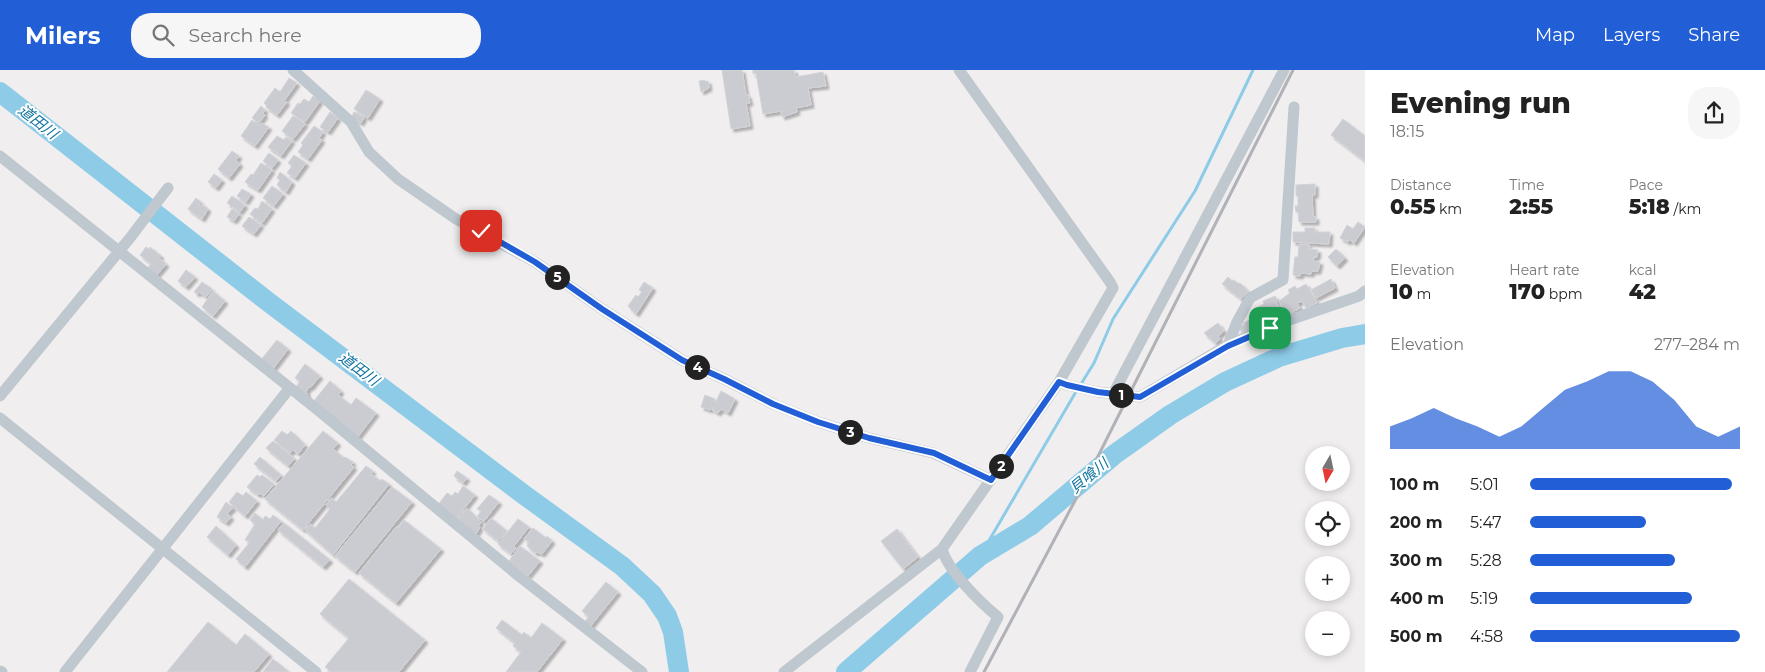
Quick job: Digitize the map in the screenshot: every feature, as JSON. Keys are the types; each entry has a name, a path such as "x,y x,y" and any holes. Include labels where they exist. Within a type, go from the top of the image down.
{"street":[{"path":"293,70 351,122 369,152 398,179 456,218 535,262 602,309 682,360 773,404 818,422 869,438 934,453 991,480"},
{"path":"784,672 944,554 991,480 1063,383 1113,288 1060,210 959,70"},
{"path":"1113,394 1284,70"},
{"path":"1228,346 1237,322 1250,298 1283,280 1294,107"},
{"path":"0,156 520,577 642,672"},
{"path":"0,396 130,238 168,188"},
{"path":"1063,383 1098,392 1140,397 1228,346 1270,328 1363,295"},
{"path":"65,672 289,389"},
{"path":"0,418 316,672"},
{"path":"944,554 982,603 998,617 970,672"}],"building":[{"path":"722,70 742,70 746,95 748,95 750,103 746,103 750,126 731,129"},
{"path":"753,70 794,70 796,77 823,72 826,86 808,88 811,105 796,108 797,112 782,117 781,111 763,114 756,73 753,74"},
{"path":"289,78 297,83 284,101 287,102 277,115 266,107 264,103 275,88 280,92"},
{"path":"705,80 705,82 708,81 709,88 701,92 699,81"},
{"path":"366,90 380,99 368,118 354,109"},
{"path":"313,96 320,101 305,122 291,113 298,103 300,104 304,99 309,102"},
{"path":"261,106 265,110 263,113 265,115 259,123 252,118"},
{"path":"330,112 338,118 328,132 320,127"},
{"path":"354,112 364,117 361,123 351,118"},
{"path":"293,116 305,124 293,139 282,131"},
{"path":"1343,119 1365,136 1365,161 1331,135"},
{"path":"252,120 259,126 261,123 269,127 255,146 241,136"},
{"path":"314,126 323,132 319,138 322,140 308,159 298,152 303,145 301,143"},
{"path":"277,136 284,140 286,137 292,141 281,156 268,147"},
{"path":"232,151 239,156 236,160 240,164 229,178 218,169"},
{"path":"269,153 278,160 272,168 263,161"},
{"path":"294,155 306,163 295,178 287,173 292,166 288,163"},
{"path":"261,163 272,170 258,190 245,182 251,174 253,175"},
{"path":"280,172 292,182 286,192 277,185 280,180 277,178"},
{"path":"214,174 222,180 216,188 208,182"},
{"path":"1315,184 1315,195 1312,195 1313,217 1316,217 1316,222 1299,222 1295,206 1298,206 1296,185"},
{"path":"272,186 283,194 274,206 263,198"},
{"path":"242,189 251,194 246,202 237,196"},
{"path":"232,196 245,205 240,212 227,203"},
{"path":"196,198 201,202 199,205 201,206 202,204 208,209 202,219 188,209"},
{"path":"262,201 272,209 262,223 250,214 255,208 258,209"},
{"path":"232,209 239,214 234,221 227,217"},
{"path":"249,217 261,225 254,234 242,226"},
{"path":"1358,222 1365,227 1354,243 1340,238 1347,225 1353,229"},
{"path":"1305,228 1315,228 1315,232 1330,232 1329,244 1293,242 1293,232 1305,232"},
{"path":"1299,244 1309,245 1309,249 1318,250 1317,257 1314,257 1313,261 1320,262 1318,271 1312,271 1311,274 1301,273 1300,276 1293,275"},
{"path":"146,247 149,249 150,247 161,256 159,258 166,264 155,277 146,270 151,264 140,255"},
{"path":"1336,249 1345,258 1337,266 1328,257"},
{"path":"186,270 195,277 186,287 178,281"},
{"path":"1228,277 1232,281 1240,283 1248,291 1241,299 1222,284"},
{"path":"1331,279 1335,288 1316,298 1311,290"},
{"path":"202,282 212,289 206,297 199,292 197,294 194,292"},
{"path":"644,282 653,288 636,314 628,306 636,295 638,297 642,292 639,290"},
{"path":"1306,284 1317,303 1306,308 1302,301 1297,303 1300,308 1289,314 1289,312 1286,313 1279,301 1290,293 1288,290 1295,286 1297,289"},
{"path":"213,291 225,301 213,316 202,307"},
{"path":"1275,296 1282,314 1265,321 1267,324 1242,333 1239,327 1245,324 1243,323 1257,317 1254,309 1264,304 1263,301"},
{"path":"1218,323 1224,331 1218,336 1220,339 1215,343 1204,333"},
{"path":"277,340 288,349 272,370 260,361"},
{"path":"305,364 320,376 309,387 306,392 308,394 304,397 294,389 300,382 295,378"},
{"path":"330,381 341,391 338,395 351,405 356,398 376,413 357,438 313,402"},
{"path":"721,391 735,399 728,413 721,409 718,413 712,410"},
{"path":"705,395 715,399 710,410 701,407"},
{"path":"282,431 287,435 291,431 305,445 298,454 293,450 290,453 274,440"},
{"path":"323,431 338,443 333,449 344,458 353,462 351,465 354,467 303,530 265,499"},
{"path":"273,441 295,459 288,466 266,448"},
{"path":"260,457 281,475 276,481 254,464"},
{"path":"366,466 373,471 371,474 389,484 333,555 305,530 310,524 315,528 330,509 326,505 331,498 336,502"},
{"path":"457,471 467,478 463,483 454,476"},
{"path":"257,475 260,477 262,475 274,484 264,496 259,493 258,495 247,487"},
{"path":"463,486 475,495 456,519 438,505 447,493 452,496 455,492 458,494"},
{"path":"392,487 412,502 355,572 335,556"},
{"path":"237,492 243,496 246,492 257,501 245,516 229,502"},
{"path":"489,495 499,502 484,521 477,517 481,511 477,509"},
{"path":"226,502 233,508 227,514 231,517 226,523 217,517"},
{"path":"467,508 481,522 476,534 457,520"},
{"path":"255,513 263,520 265,516 270,519 273,515 281,521 245,567 236,559 250,542 245,540 255,524 250,520"},
{"path":"491,518 507,531 498,541 483,529"},
{"path":"518,519 529,527 514,546 516,548 511,554 498,544"},
{"path":"404,520 441,549 396,603 359,573"},
{"path":"284,523 330,560 323,567 278,530"},
{"path":"216,526 236,545 228,555 207,537"},
{"path":"533,528 552,541 542,554 535,553 527,546 529,542 524,539"},
{"path":"897,529 918,557 903,569 881,541"},
{"path":"520,546 540,561 528,576 509,561"},
{"path":"349,579 425,640 399,672 332,672 325,667 349,638 320,614"},
{"path":"606,582 618,592 589,628 583,623 589,617 582,611"},
{"path":"502,620 522,635 524,632 531,638 542,623 563,639 537,672 506,672 521,652 513,646 515,643 496,628"},
{"path":"208,622 236,645 245,634 269,654 254,672 167,672"},
{"path":"273,659 289,672 263,672"}],"waterway":[{"path":"1081,384 1094,363 1113,319 1195,191 1253,70"},
{"name":"道田川","path":"0,92 267,301 523,494 622,566 652,594 667,616 673,632 679,672"},
{"name":"貝喰川","path":"846,672 980,556 1030,526 1115,454 1170,415 1225,382 1279,357 1342,338 1365,334"},
{"path":"980,556 1077,390"}],"railway":[{"path":"984,672 1086,480 1293,70"}],"route":[{"path":"481,231 535,262 602,309 682,360 773,404 818,422 869,438 934,453 991,480 1059,382 1098,392 1140,397 1228,346 1270,328"}]}
